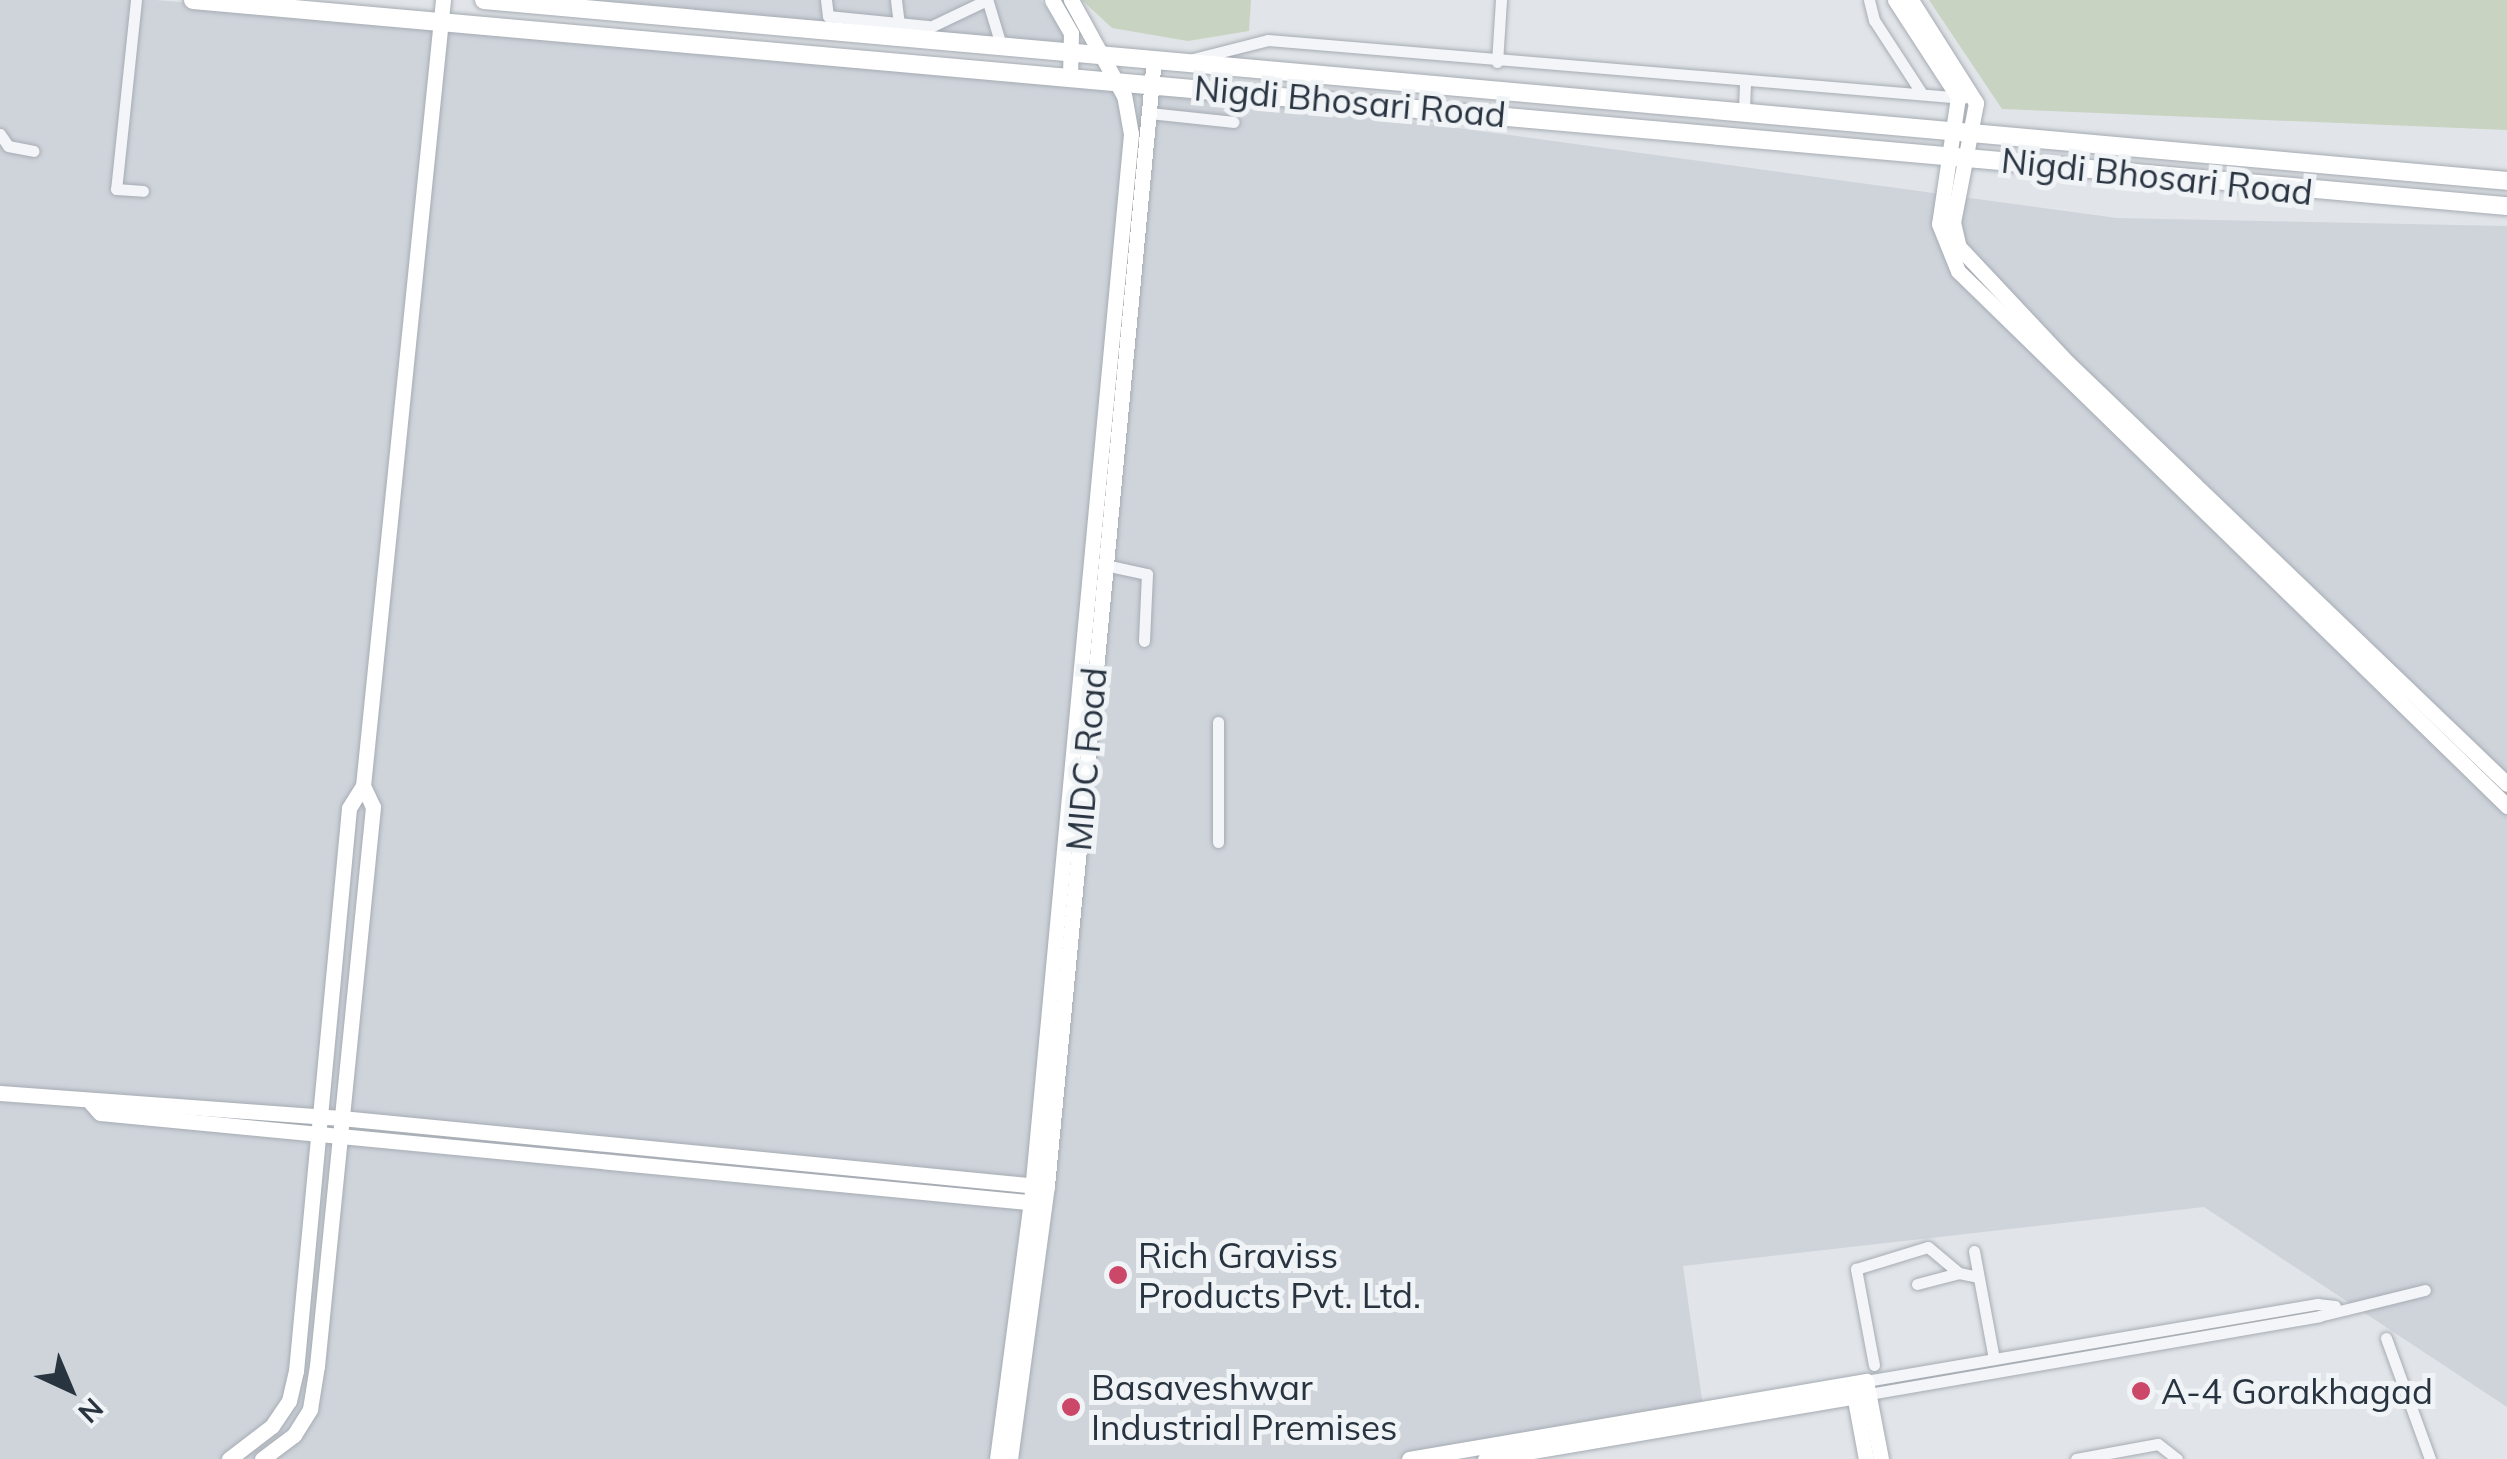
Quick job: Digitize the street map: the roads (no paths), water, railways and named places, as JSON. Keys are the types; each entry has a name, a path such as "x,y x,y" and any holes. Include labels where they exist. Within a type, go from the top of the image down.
{"main road":[{"name":"Nigdi Bhosari Road","path":"193,0 2507,206"},
{"name":"Nigdi Bhosari Road","path":"484,0 924,32 1001,46 2507,180"}],"street":[{"path":"136,0 116,190 144,191"},
{"path":"229,1459 272,1426 294,1382 348,808 362,786 443,0"},
{"path":"826,0 828,16 898,23 924,32 988,1 1001,46"},
{"path":"896,0 898,23"},
{"path":"1052,0 1072,32 1070,77"},
{"path":"1010,1459 1040,1186 1131,134 1128,106 1110,80 1103,54 1070,0"},
{"path":"1497,62 1501,0"},
{"path":"1870,0 1874,20 1922,94"},
{"path":"1895,0 1966,98"},
{"path":"1911,0 1966,98 1975,131 1959,157 1939,224 1958,270 2507,806"},
{"path":"1184,62 1268,40 1745,84 1966,98"},
{"name":"MIDC Road","path":"1088,657 1105,566 1154,59"},
{"path":"1744,111 1745,84"},
{"path":"1966,98 1956,131 1959,157 1954,222 1959,247 2068,363 2507,784"},
{"path":"1150,113 1234,122"},
{"path":"0,134 8,146 34,151"},
{"path":"1105,566 1146,574 1144,641"},
{"path":"1218,722 1218,842"},
{"path":"262,1459 294,1435 310,1409 314,1384 374,807 362,786"},
{"path":"0,1093 91,1103 100,1113 340,1126 1040,1186"},
{"path":"340,1126 1038,1203"},
{"path":"997,1459 1038,1203"},
{"path":"1874,1365 1856,1268 1928,1247 1958,1274"},
{"path":"1974,1251 1994,1359"},
{"path":"1917,1284 1958,1274 1978,1276"},
{"path":"1486,1459 1994,1359 2316,1304 2338,1306 2425,1290"},
{"path":"1409,1459 2319,1316 2338,1306"},
{"path":"2386,1338 2430,1459"},
{"path":"294,1382 314,1384"},
{"path":"1860,1388 1866,1459"},
{"path":"1860,1388 1880,1459"},
{"path":"2076,1459 2158,1444 2176,1459"}],"place":[{"name":"Rich Graviss Products Pvt. Ltd.","path":"1118,1275"},
{"name":"A-4 Gorakhagad","path":"2141,1391"},
{"name":"Basaveshwar Industrial Premises","path":"1071,1407"}]}
